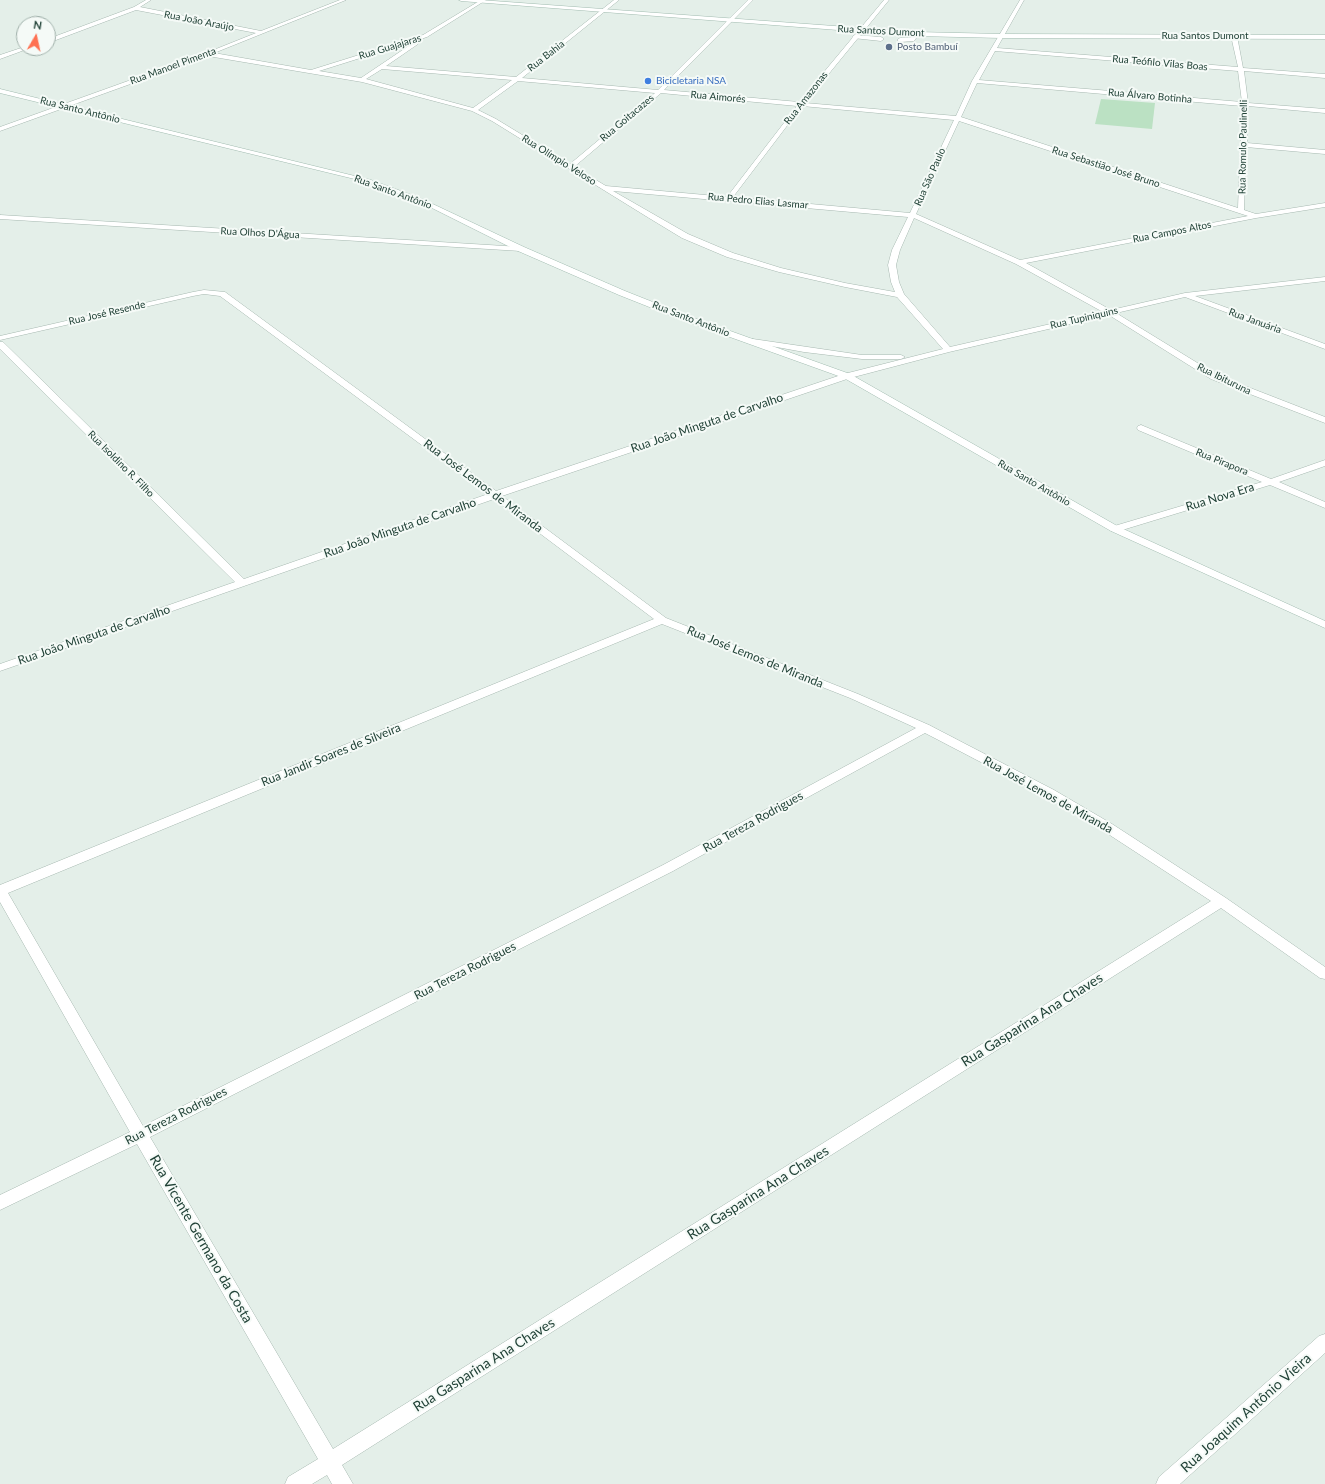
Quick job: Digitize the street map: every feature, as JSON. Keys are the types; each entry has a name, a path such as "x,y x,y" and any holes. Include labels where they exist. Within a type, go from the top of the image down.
{"street":[{"path":"56,38 136,8 149,0"},
{"name":"Rua Manoel Pimenta","path":"0,129 208,54 344,0"},
{"name":"Rua Santos Dumont","path":"462,0 916,34 1002,36 1325,37"},
{"name":"Rua Bahia","path":"474,110 516,80 617,0"},
{"name":"Rua Goitacazes","path":"570,167 658,92 751,0"},
{"name":"Rua Amazonas","path":"729,198 801,104 887,0"},
{"name":"Rua São Paulo","path":"948,350 900,295 895,282 892,264 896,250 975,81 1022,0"},
{"name":"Rua Guajajaras","path":"311,71 425,36 483,1"},
{"name":"Rua João Araújo","path":"136,8 262,33"},
{"path":"900,40 912,40 916,34"},
{"path":"362,80 425,36"},
{"name":"Rua Romulo Paulinelli","path":"1234,36 1241,69 1245,104 1241,211"},
{"path":"855,38 881,39"},
{"name":"Rua Teófilo Vilas Boas","path":"994,49 1325,76"},
{"path":"0,57 16,52"},
{"name":"Rua Olímpio Veloso","path":"208,54 362,80 474,110 494,120 651,217 685,236 730,255 780,270 845,285 900,295"},
{"name":"Rua Aimorés","path":"382,67 957,118"},
{"name":"Rua Álvaro Botinha","path":"975,81 1325,111"},
{"name":"Rua Santo Antônio","path":"0,91 369,181 418,199 521,249 622,293 745,340 847,376 1115,529 1325,625"},
{"name":"Rua Sebastião José Bruno","path":"957,118 1256,216"},
{"path":"1244,145 1325,152"},
{"name":"Rua Pedro Elias Lasmar","path":"604,188 913,215"},
{"name":"Rua Campos Altos","path":"1019,262 1256,216 1325,205"},
{"path":"913,215 1019,262 1109,312"},
{"name":"Rua Olhos D'Água","path":"0,217 521,249"},
{"name":"Rua Tupiniquins","path":"847,376 918,357 1185,295 1325,279"},
{"name":"Rua José Resende","path":"0,338 193,294 215,293"},
{"name":"Rua José Lemos de Miranda","path":"215,293 228,297 662,620 854,696 925,728 1050,793 1107,827 1222,901 1325,974"},
{"name":"Rua Januária","path":"1185,295 1325,347"},
{"name":"Rua Ibituruna","path":"1109,312 1214,377 1325,420"},
{"name":"Rua Santo Antônio","path":"745,340 804,350 862,357 918,357"},
{"name":"Rua Isoldino R. Filho","path":"0,344 242,583"},
{"name":"Rua João Minguta de Carvalho","path":"0,668 495,495 847,376"},
{"name":"Rua Pirapora","path":"1141,428 1325,505"},
{"name":"Rua Nova Era","path":"1115,529 1271,482 1325,463"},
{"name":"Rua Jandir Soares de Silveira","path":"0,890 662,620"},
{"name":"Rua Tereza Rodrigues","path":"0,1203 140,1135 668,868 925,728"},
{"name":"Rua Vicente Germano da Costa","path":"0,890 140,1135 343,1484"},
{"name":"Rua Gasparina Ana Chaves","path":"295,1484 1222,901"},
{"name":"Rua Joaquim Antônio Vieira","path":"1166,1484 1325,1342"}],"green space":[{"path":"1101,99 1155,103 1152,129 1095,124"}],"place":[{"name":"Posto Bambuí","path":"889,47"},
{"name":"Bicicletaria NSA","path":"648,81"}]}
